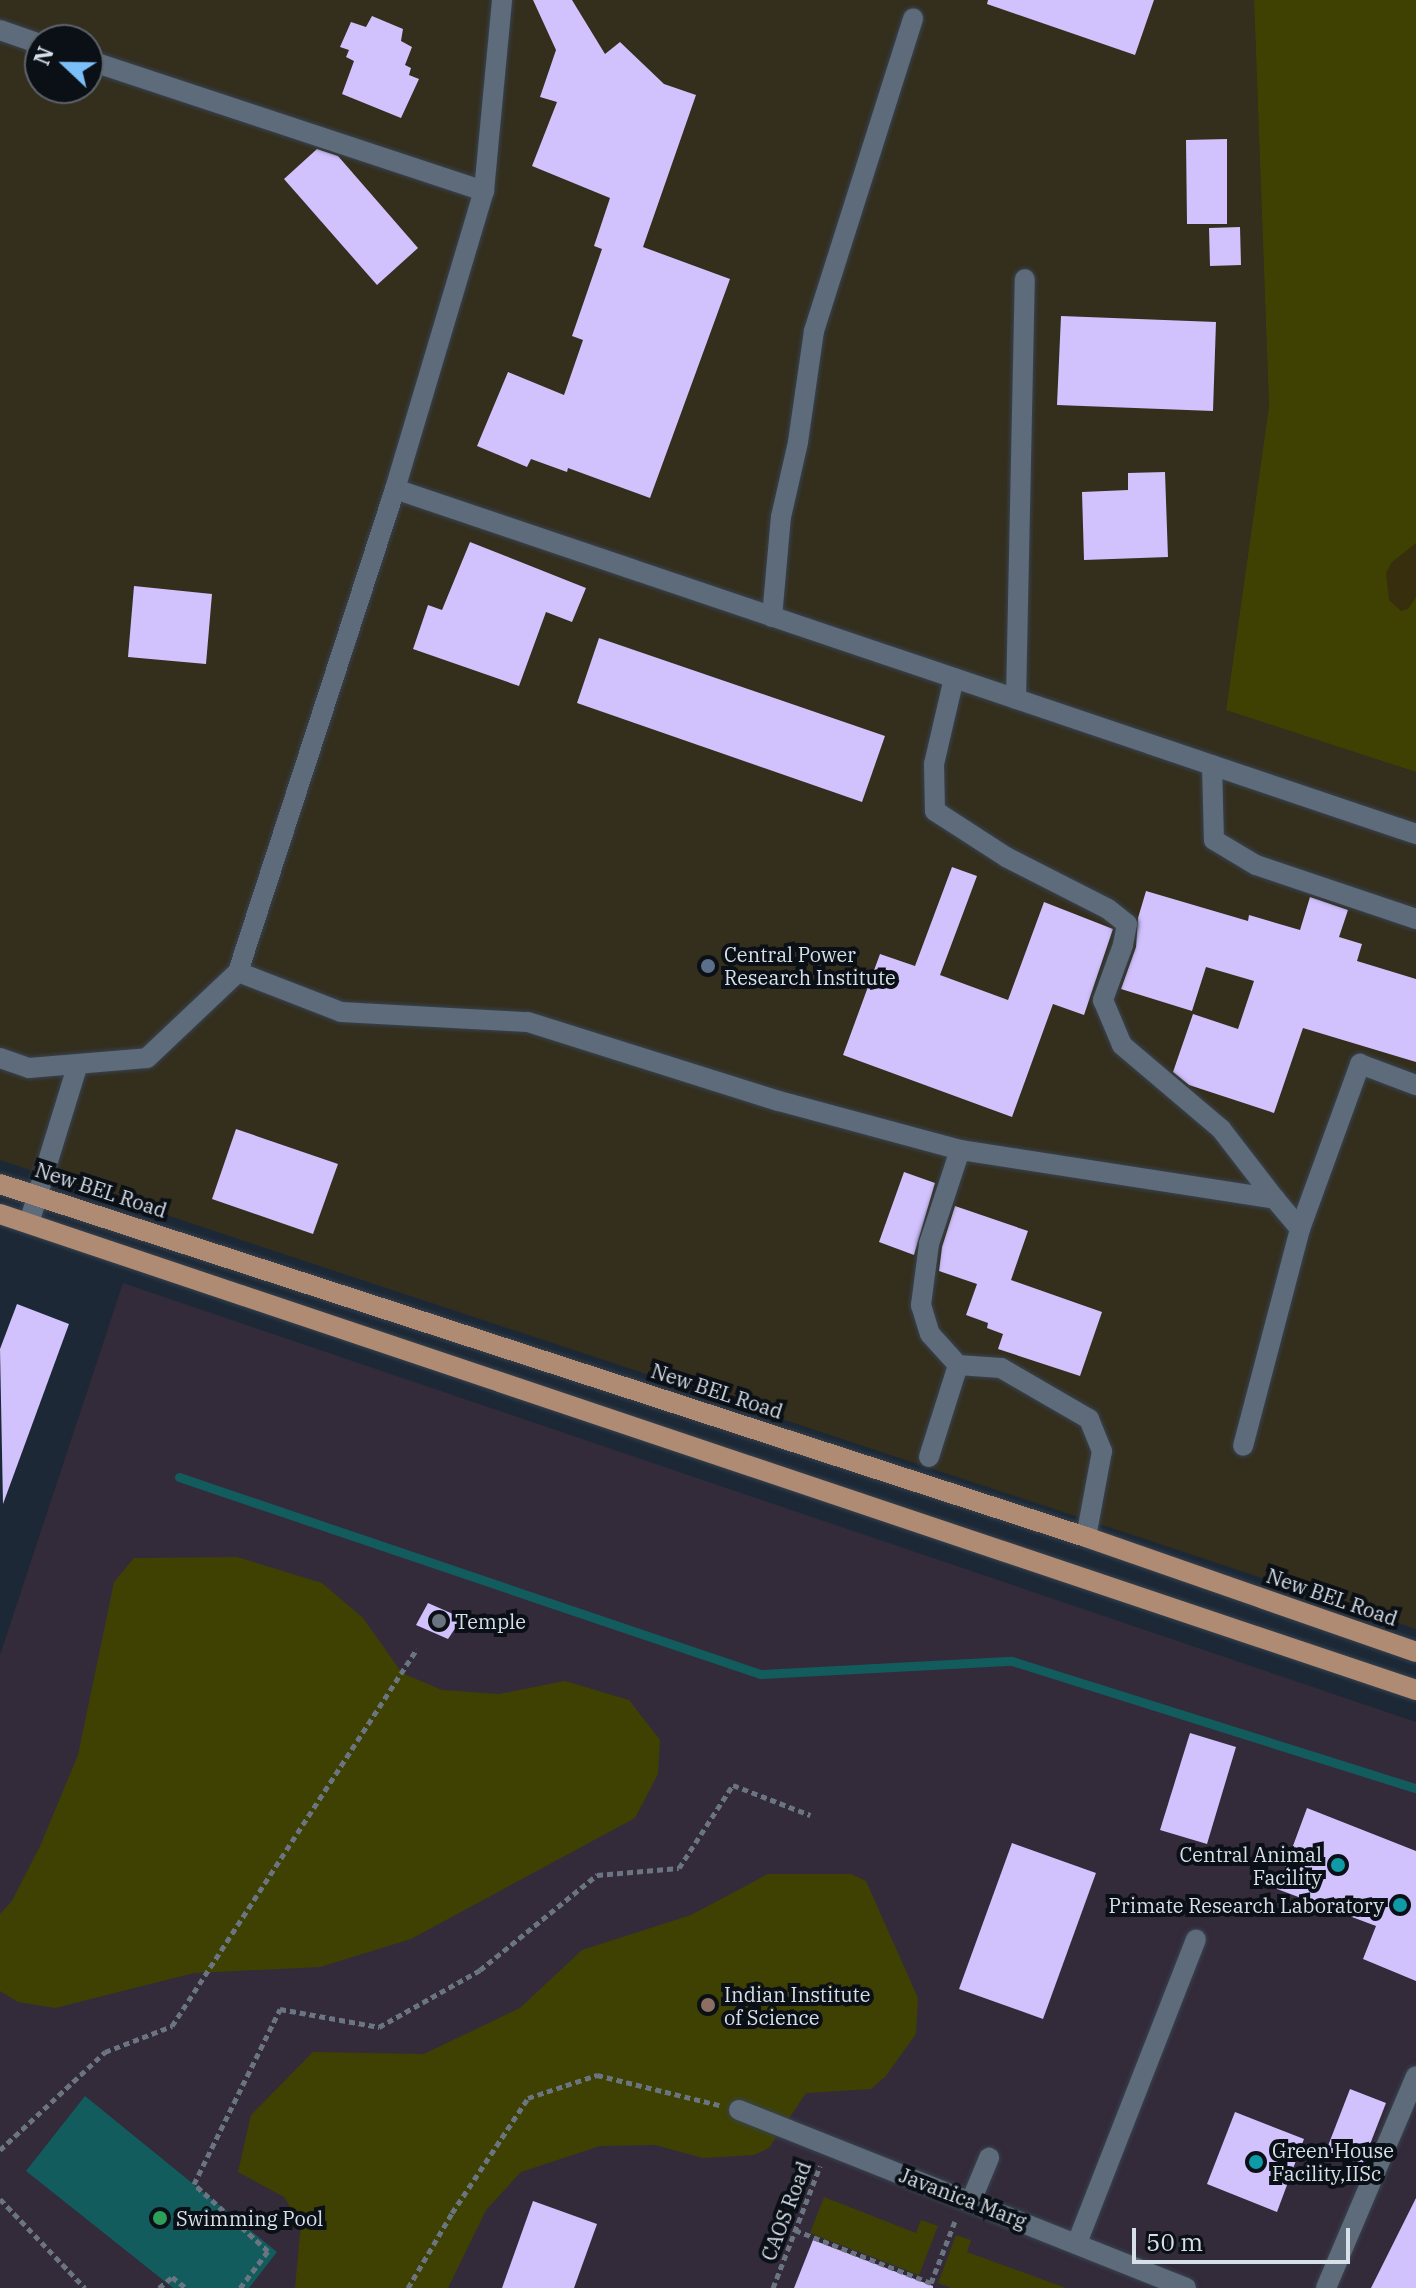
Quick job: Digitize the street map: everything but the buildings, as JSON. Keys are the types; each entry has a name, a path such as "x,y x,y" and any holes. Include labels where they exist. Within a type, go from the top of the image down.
{"main road":[{"name":"New BEL Road","path":"0,1184 1086,1537 1416,1652"},
{"path":"0,1214 1416,1690"}],"lane":[{"path":"0,1058 29,1068 147,1058 238,972 395,489 484,191 502,0"},
{"path":"772,617 781,517 798,442 814,331 913,18"},
{"path":"0,30 24,38"},
{"path":"104,65 484,191"},
{"path":"1016,699 1025,279"},
{"path":"395,489 1416,834"},
{"path":"954,678 934,764 935,811 1006,857 1108,909 1127,924 1123,945 1103,1000 1122,1045 1221,1129 1300,1229"},
{"path":"1212,765 1214,840 1256,865 1416,919"},
{"path":"238,972 341,1012 528,1022 779,1101 960,1150 1275,1199"},
{"path":"29,1223 78,1064"},
{"path":"1243,1446 1300,1229 1360,1064 1416,1085"},
{"path":"960,1150 929,1244 921,1305 930,1334 958,1365 1001,1368 1089,1419 1102,1451 1086,1537"},
{"path":"929,1457 958,1365"},
{"path":"1077,2243 1196,1940"},
{"path":"1326,2288 1416,2076"},
{"name":"Javanica Marg","path":"739,2110 1186,2288"},
{"path":"968,2200 989,2158"}],"path":[{"path":"0,2150 105,2052 172,2026 417,1649"},
{"path":"240,2288 268,2251 194,2184 280,2009 379,2027 480,1970 597,1875 679,1868 733,1785 810,1815"},
{"path":"408,2288 452,2213 528,2098 597,2075 739,2110"},
{"name":"CAOS Road","path":"773,2288 828,2145"},
{"path":"0,2199 85,2288"},
{"path":"795,2230 930,2284 968,2200"},
{"path":"159,2288 172,2277 186,2288"}],"shaded area":[{"name":"Central Power Research Institute","path":"0,0 1254,0 1269,406 1226,709 1416,772 1416,1629 0,1160"},
{"path":"1254,0 1416,0 1416,772 1226,710 1269,406"},
{"name":"Indian Institute of Science","path":"123,1283 1416,1722 1416,2288 0,2288 0,1655"},
{"path":"237,1557 322,1583 363,1618 402,1673 442,1690 499,1694 565,1681 629,1700 660,1740 658,1774 635,1818 411,1939 320,1967 194,1973 55,2008 18,2002 0,1991 0,1914 12,1901 41,1844 78,1755 114,1582 134,1558"},
{"path":"768,1874 851,1874 866,1881 918,1998 916,2034 885,2077 871,2089 806,2093 769,2148 754,2155 703,2158 655,2145 600,2146 521,2172 486,2210 448,2288 295,2288 301,2224 284,2197 238,2172 251,2115 313,2052 424,2054 520,2008 582,1950 691,1915"},
{"name":"Swimming Pool","path":"85,2096 277,2252 249,2288 173,2288 26,2171"},
{"path":"824,2197 916,2233 921,2220 938,2226 919,2275 810,2233"},
{"path":"956,2235 971,2240 967,2252 1066,2288 951,2288 938,2283"}],"sand":[{"path":"1416,543 1416,597 1408,609 1401,611 1389,600 1386,573 1392,562"}],"waterway":[{"path":"179,1477 760,1674 1012,1661 1416,1788"}],"place":[{"name":"Central Power Research Institute","path":"708,966"},
{"name":"Temple","path":"439,1621"},
{"name":"Central Animal Facility","path":"1338,1865"},
{"name":"Primate Research Laboratory","path":"1400,1905"},
{"name":"Indian Institute of Science","path":"708,2005"},
{"name":"Green House Facility,IISc","path":"1256,2162"},
{"name":"Swimming Pool","path":"160,2218"}]}
